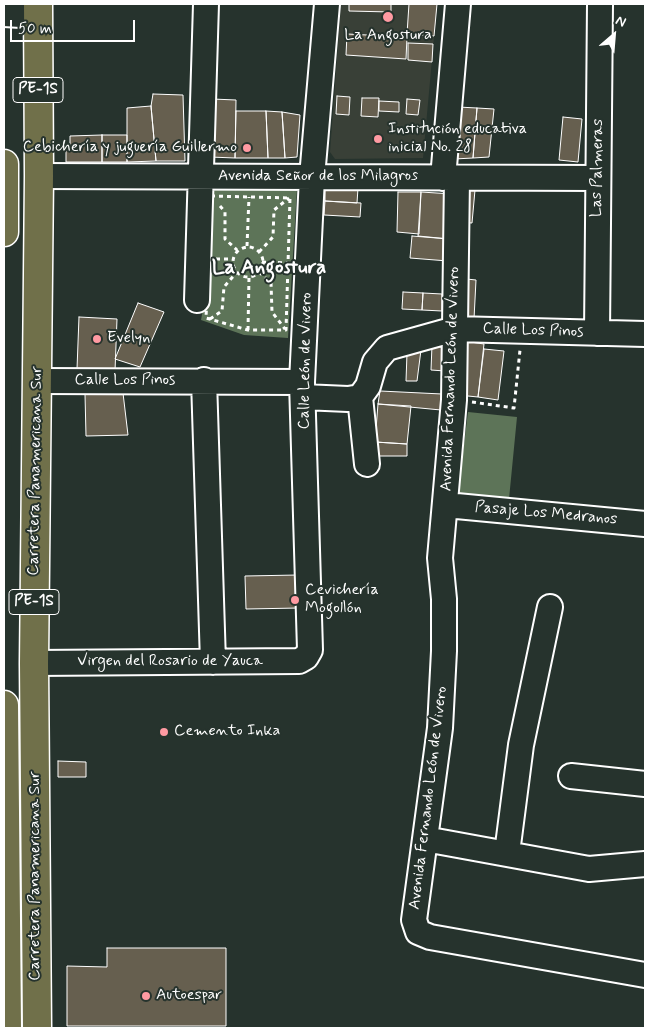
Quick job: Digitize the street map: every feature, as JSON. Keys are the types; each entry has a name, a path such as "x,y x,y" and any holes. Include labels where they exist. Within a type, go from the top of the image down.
{"highway":[{"name":"Carretera Panamericana Sur","path":"37,1028 34,663 35,439 38,382 38,10"},
{"path":"4,164 4,232"},
{"name":"Carretera Panamericana Sur","path":"4,705 7,1028"}],"street":[{"path":"204,310 206,4"},
{"name":"Calle León de Vivero","path":"306,657 310,650 303,390 312,177 327,4"},
{"name":"Avenida Fernando León de Vivero","path":"458,4 452,182 455,328 454,400 440,558 444,599 440,728 414,920 418,932 430,936 645,975"},
{"name":"Las Palmeras","path":"597,333 600,4"},
{"path":"4,14 38,10"},
{"name":"Avenida Señor de los Milagros","path":"39,176 206,186 312,177 452,182 598,178"},
{"name":"Calle Los Pinos","path":"38,382 204,380 303,390 348,399 360,397 368,386 375,362 387,348 455,328 645,334"},
{"path":"204,380 213,662"},
{"path":"360,397 367,464"},
{"name":"Pasaje Los Medranos","path":"446,505 645,524"},
{"path":"507,853 521,745 550,607"},
{"name":"Virgen del Rosario de Yauca","path":"34,663 299,661 306,657"},
{"path":"571,776 645,784"},
{"path":"425,839 589,869 645,864"}],"path":[{"path":"206,186 249,197 290,198"},
{"path":"206,186 225,212 226,239 238,250"},
{"path":"204,310 206,318 208,259 206,186"},
{"path":"247,246 249,197"},
{"path":"259,252 273,237 274,210 290,198"},
{"path":"286,330 290,198"},
{"path":"242,246 247,246 255,246 263,257 259,272 254,277 242,277 233,269 234,254 242,246"},
{"path":"208,259 233,259"},
{"path":"262,262 288,263"},
{"path":"204,310 222,311 224,287 237,272"},
{"path":"259,272 271,283 272,312 286,330"},
{"path":"248,330 249,277"},
{"path":"204,310 248,330 286,330"},
{"path":"454,400 514,408 522,329"}],"shaded area":[{"path":"341,4 437,4 423,158 335,159 330,152"}],"green space":[{"path":"208,188 297,189 288,338 244,335 201,320 204,304"},
{"path":"468,412 517,417 509,499 458,493"}],"building":[{"path":"349,4 391,4 391,12 349,11"},
{"path":"409,4 437,4 434,36 407,34"},
{"path":"347,34 407,37 406,59 346,55"},
{"path":"408,43 433,44 432,62 408,60"},
{"path":"153,94 183,95 185,161 156,161 151,106"},
{"path":"337,96 350,97 349,115 336,114"},
{"path":"362,98 379,98 378,117 361,116"},
{"path":"212,99 236,100 235,158 210,157"},
{"path":"407,99 420,100 418,115 406,114"},
{"path":"379,101 399,102 399,112 379,111"},
{"path":"151,106 156,161 127,162 127,108"},
{"path":"458,107 477,108 473,158 454,159"},
{"path":"477,108 494,109 489,157 473,158"},
{"path":"236,111 266,111 268,158 235,158"},
{"path":"266,111 282,112 285,158 268,158"},
{"path":"282,112 300,115 297,157 285,158"},
{"path":"563,117 582,119 578,162 559,160"},
{"path":"102,135 127,135 127,162 102,162"},
{"path":"102,135 102,162 66,162 66,150 70,150 70,136"},
{"path":"325,186 358,188 357,203 325,201"},
{"path":"459,189 475,190 472,223 457,222"},
{"path":"398,192 421,192 419,234 397,232"},
{"path":"421,192 452,194 449,239 418,236"},
{"path":"325,201 361,203 360,217 324,215"},
{"path":"412,236 449,239 448,261 410,258"},
{"path":"457,278 476,280 474,319 454,318"},
{"path":"403,292 423,293 422,310 402,309"},
{"path":"423,293 442,294 442,311 422,310"},
{"path":"138,303 164,312 140,367 115,359"},
{"name":"Evelyn","path":"79,317 117,319 115,371 77,369"},
{"path":"464,341 484,344 478,397 458,395"},
{"path":"432,345 446,348 445,371 431,370"},
{"path":"484,349 504,351 498,400 478,397"},
{"path":"421,350 417,381 406,381 407,353"},
{"path":"380,391 442,394 441,410 378,404"},
{"path":"123,393 128,435 86,436 85,394"},
{"path":"378,404 411,406 407,444 375,442"},
{"path":"375,442 407,444 407,456 374,456"},
{"path":"298,575 299,608 246,609 245,576"},
{"path":"58,761 86,762 86,777 58,777"},
{"name":"Autoespar","path":"107,948 226,948 226,1026 67,1026 67,966 107,967"}],"place":[{"name":"La Angostura","path":"388,17"},
{"name":"Institución educativa inicial No. 28","path":"378,139"},
{"name":"Cebichería y juguería Guillermo","path":"247,148"},
{"name":"Evelyn","path":"97,339"},
{"name":"Cevichería Mogollón","path":"295,600"},
{"name":"Cemento Inka","path":"164,732"},
{"name":"Autoespar","path":"146,996"}],"district":[{"name":"La Angostura","path":"269,269"}]}
